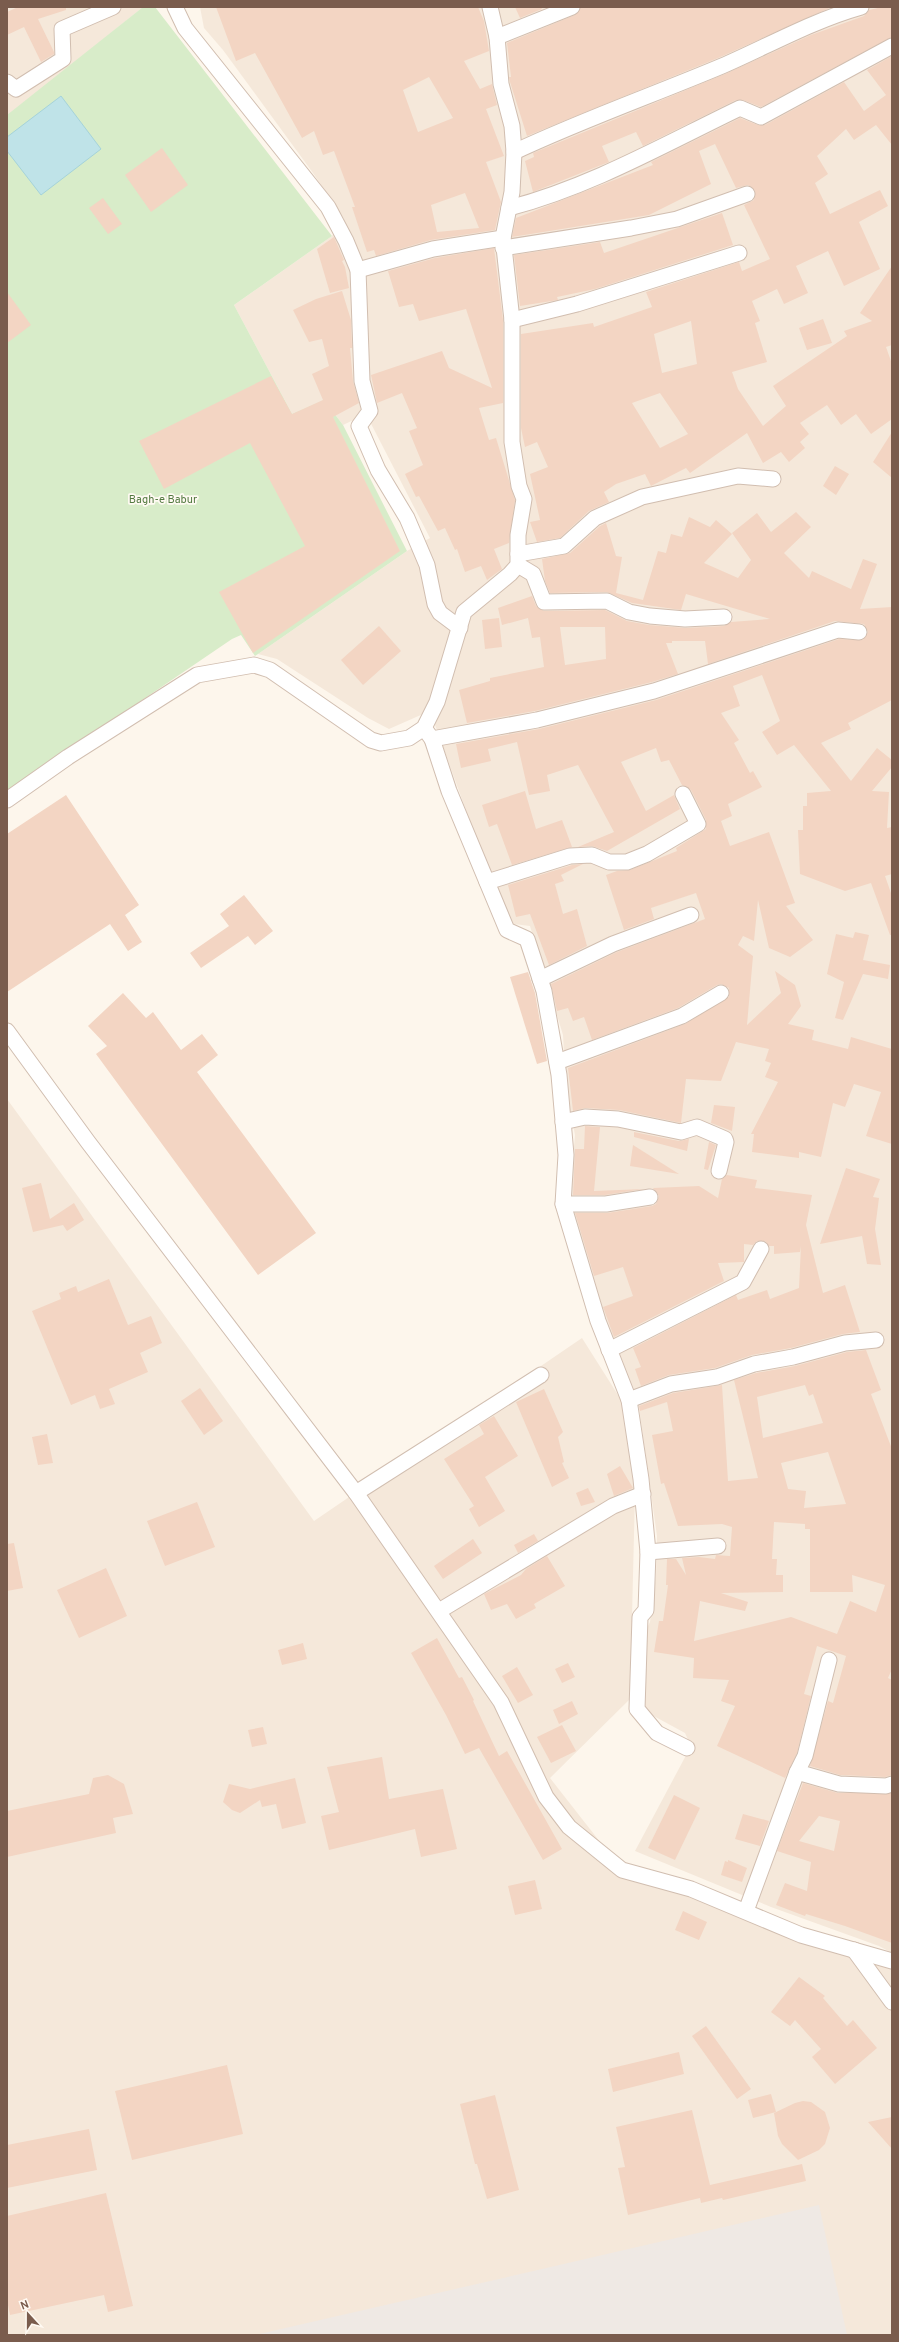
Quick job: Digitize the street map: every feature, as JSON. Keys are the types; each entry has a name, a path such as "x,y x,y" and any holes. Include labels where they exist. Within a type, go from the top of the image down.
{"street":[{"path":"7,82 16,89 63,59 62,29 113,7"},
{"path":"175,7 185,28 328,207 346,241 358,270 362,381 370,411 359,426 378,470 407,518 427,564 436,604 440,613 460,628"},
{"path":"490,7 497,37 501,84 512,126 514,152 509,208 503,243 512,320 512,442 519,486 524,499 518,535 518,559 510,574 464,612 428,734 449,791 507,930 527,939 540,979 557,1062 566,1155 563,1204 598,1321 629,1400 643,1494 648,1552 646,1610 640,1617 637,1709 657,1733 687,1748"},
{"path":"497,37 572,7"},
{"path":"514,152 571,126 723,65 831,15 861,7"},
{"path":"509,208 546,198 637,158 740,108 761,117 892,46"},
{"path":"358,270 433,249 503,243 631,228 677,219 747,194"},
{"path":"512,320 577,304 740,252"},
{"path":"518,559 564,546 595,518 642,497 693,484 738,476 773,479"},
{"path":"518,559 533,574 544,602 607,601 629,612 650,616 685,619 724,617"},
{"path":"7,800 68,757 197,675 254,665 270,670 371,740 381,743 428,734 537,720 654,691 838,630 859,632"},
{"path":"487,882 570,856 592,855 608,862 627,862 647,854 698,824 684,794"},
{"path":"540,979 613,944 691,915"},
{"path":"557,1062 682,1016 721,993"},
{"path":"7,1031 88,1142 356,1493 502,1702 546,1796 570,1827 622,1870 691,1889 801,1935 892,1961"},
{"path":"563,1122 585,1117 618,1119 681,1132 697,1127 725,1139 726,1142 719,1171"},
{"path":"563,1204 606,1204 650,1197"},
{"path":"609,1350 742,1282 761,1249"},
{"path":"629,1400 671,1384 717,1377 754,1364 793,1357 845,1343 876,1340"},
{"path":"356,1493 541,1375"},
{"path":"439,1611 613,1506 643,1494"},
{"path":"648,1552 718,1546"},
{"path":"746,1911 797,1772 805,1756 829,1660"},
{"path":"797,1772 839,1784 886,1786 892,1784"},
{"path":"854,1950 892,2002"}],"shaded area":[{"path":"7,7 143,7 8,116"},
{"path":"200,7 892,7 892,1953 879,1946 771,1907 635,1851 691,1746 685,1733 650,1714 641,1699 643,1636 650,1622 656,1576 657,1536 639,1408 626,1381 568,1215 575,1135 566,1088 563,1035 530,926 507,923 435,725 423,714 389,729 368,718 277,659 258,654 407,551 430,538 366,414 343,425 324,400 292,414 234,305 332,236 344,219 313,173 223,50 204,28"},
{"path":"7,1099 314,1521 582,1338 630,1414 636,1452 630,1699 550,1778 622,1870 892,1961 892,2335 7,2335"},
{"path":"819,2205 847,2335 255,2335 516,2275"}],"green space":[{"name":"Bagh-e Babur","path":"143,7 155,7 332,236 234,305 292,414 324,400 343,425 407,551 255,656 241,635 232,639 7,792 7,115"}],"water":[{"path":"61,96 101,149 41,195 7,151 7,137"}],"building":[{"path":"18,7 66,7 66,10 38,19 54,52 54,54 41,62 24,27 7,35 7,12"},
{"path":"216,7 478,7 484,21 489,51 464,61 480,89 492,84 497,105 486,109 504,156 486,162 501,202 495,230 431,240 376,256 374,250 367,252 352,207 355,207 334,151 323,155 314,131 302,138 255,53 236,61","holes":["429,77 453,118 418,132 403,90","465,193 479,228 437,232 431,205"]},
{"path":"515,7 541,7 542,9 520,18"},
{"path":"581,7 832,7 718,58 527,136 510,82 509,77 511,77 507,43 575,15"},
{"path":"882,7 892,7 892,37 761,107 743,100 736,100 643,146 636,132 602,146 609,162 533,192 525,161 534,157 533,153 725,74 811,35 864,16 869,10"},
{"path":"892,56 892,145 876,125 854,140 846,129 817,156 828,174 815,183 830,214 880,190 888,206 859,222 880,269 844,286 828,251 796,266 808,293 784,304 777,289 752,301 760,321 755,323 767,362 732,372 738,389 763,426 786,406 773,386 847,336 844,331 872,321 860,313 892,266 892,345 886,347 892,364 892,419 871,434 856,414 841,425 827,405 800,423 809,434 800,442 805,448 789,462 781,452 763,463 747,433 690,473 686,468 651,486 645,474 616,484 604,492 609,502 589,511 560,538 537,542 530,522 540,520 530,474 548,467 537,442 525,447 521,428 521,334 593,323 594,327 652,307 646,292 739,262 742,271 770,259 744,205 754,200 755,191 748,185 736,188 715,144 699,151 711,184 649,215 512,237 516,218 653,165 651,162 740,118 758,125 765,125 844,82 864,111 886,95 867,70","holes":["691,321 697,364 662,373 654,334","660,393 688,434 660,448 632,403"]},
{"path":"162,148 188,185 151,212 125,175"},
{"path":"103,198 122,224 108,234 89,208"},
{"path":"722,213 733,245 595,289 557,297 558,300 520,306 514,255 600,242 604,253"},
{"path":"334,237 344,260 342,261 345,267 349,288 330,293 317,249"},
{"path":"494,248 503,320 503,403 479,408 489,440 496,438 515,500 509,543 494,549 502,569 487,580 481,566 465,572 457,549 455,550 445,528 438,531 419,496 416,497 405,474 423,465 409,431 417,428 402,393 377,403 371,375 442,351 449,368 492,388 466,309 419,321 413,304 399,307 388,271 435,258"},
{"path":"342,291 351,320 352,348 350,348 353,381 359,403 333,417 400,551 253,653 219,592 305,546 250,443 164,489 139,441 271,376 292,414 323,400 312,374 329,366 322,339 309,342 293,310 316,299"},
{"path":"7,292 31,325 7,343"},
{"path":"823,319 832,343 807,350 799,328"},
{"path":"892,432 892,478 873,462"},
{"path":"835,466 849,474 836,495 823,486"},
{"path":"796,512 811,527 784,553 809,578 812,571 851,589 863,559 877,564 860,609 892,607 892,700 848,723 851,729 821,743 851,781 877,748 892,760 892,767 872,791 889,792 887,828 892,827 892,874 885,876 892,896 892,935 890,935 871,883 845,891 800,874 798,830 803,830 803,806 807,806 807,793 831,791 794,745 777,755 762,732 780,721 762,675 733,686 740,706 721,713 739,740 734,743 750,773 753,771 762,787 728,804 732,816 721,821 730,846 769,832 795,903 786,906 813,940 790,957 769,948 758,900 754,941 743,936 738,945 753,956 747,1025 781,993 775,971 795,985 801,1006 788,1024 814,1030 812,1040 848,1049 851,1037 892,1049 892,1144 866,1136 881,1092 854,1084 845,1107 833,1103 821,1157 799,1152 799,1158 752,1152 754,1134 751,1134 778,1082 765,1077 771,1063 765,1061 769,1049 736,1042 721,1081 686,1079 681,1123 619,1110 585,1108 573,1111 568,1068 685,1024 729,997 729,988 721,984 717,985 678,1008 592,1040 584,1017 573,1021 568,1008 557,1011 551,984 617,952 705,919 696,893 651,908 654,919 624,930 606,875 617,871 630,870 677,851 676,848 706,829 706,820 691,790 682,785 669,760 661,762 656,748 621,762 646,811 674,795 680,809 607,851 592,846 578,847 614,832 578,765 547,775 550,791 529,795 517,742 488,749 491,761 461,768 456,744 539,729 656,700 839,639 863,640 868,632 864,624 835,621 708,664 705,641 672,641 672,643 666,643 678,674 652,682 535,711 467,723 459,690 490,681 490,678 544,667 540,637 532,638 528,618 502,625 498,608 532,596 536,606 544,611 605,610 627,621 649,625 685,628 724,626 731,622 770,619 686,594 681,610 632,603 607,592 550,593 545,581 542,559 570,553 600,526 606,523 616,556 622,557 616,593 643,600 658,551 666,553 671,534 682,537 689,517 710,527 716,520 732,534 704,563 738,578 751,560 732,533 757,513 771,532","holes":["560,627 605,627 606,659 565,665"]},
{"path":"499,618 502,647 485,649 482,620"},
{"path":"379,626 401,651 363,685 341,660"},
{"path":"525,791 536,829 562,820 572,847 512,865 497,824 489,827 482,805"},
{"path":"66,795 139,905 125,915 142,942 128,951 110,924 7,992 7,834"},
{"path":"583,864 561,875 564,881 555,884 563,914 577,909 587,946 549,965 530,914 516,917 508,885 572,865"},
{"path":"244,895 273,931 255,945 248,936 201,968 190,953 229,926 220,914"},
{"path":"855,932 869,935 863,960 890,965 888,979 863,974 843,1020 835,1018 844,982 827,974 836,934 853,938"},
{"path":"528,972 535,993 547,1061 537,1064 510,977"},
{"path":"123,993 146,1018 153,1012 181,1050 202,1034 218,1055 197,1072 316,1233 258,1275 96,1054 107,1046 88,1026"},
{"path":"714,1105 735,1107 732,1131 711,1123"},
{"path":"585,1126 600,1127 594,1191 644,1189 605,1195 573,1195 575,1149 584,1149"},
{"path":"634,1132 679,1141 689,1139 687,1151 634,1137"},
{"path":"709,1142 716,1145 708,1170 704,1169"},
{"path":"633,1145 679,1174 630,1166"},
{"path":"846,1168 880,1179 873,1197 879,1198 875,1229 881,1265 867,1264 862,1236 820,1244"},
{"path":"727,1175 757,1180 755,1188 812,1195 806,1225 823,1293 845,1285 860,1332 843,1334 791,1348 752,1355 715,1368 669,1375 641,1386 635,1369 641,1367 633,1348 736,1295 738,1300 767,1290 770,1299 799,1288 801,1246 800,1252 774,1254 774,1246 769,1246 765,1241 757,1241 753,1245 744,1244 744,1262 718,1263 724,1281 614,1337 603,1307 633,1296 623,1267 594,1276 575,1213 607,1213 652,1206 656,1204 659,1196 653,1188 699,1186 718,1198 722,1179"},
{"path":"41,1183 50,1219 74,1203 84,1220 67,1231 63,1225 33,1232 22,1188"},
{"path":"109,1279 128,1325 151,1316 162,1343 140,1353 148,1372 109,1389 115,1404 100,1409 95,1395 71,1405 32,1311 61,1299 59,1293 76,1286 78,1292"},
{"path":"866,1350 881,1390 871,1394 892,1449 892,1669 888,1678 892,1680 892,1775 885,1777 840,1775 810,1766 828,1701 833,1703 846,1656 817,1646 804,1694 811,1696 797,1753 785,1778 717,1746 735,1706 721,1701 729,1680 693,1678 694,1658 654,1652 659,1621 663,1621 668,1585 666,1585 667,1559 676,1559 686,1575 682,1558 699,1557 715,1559 716,1555 730,1556 732,1527 722,1524 678,1526 664,1483 661,1484 652,1435 673,1431 667,1402 640,1411 639,1406 673,1393 722,1385 728,1481 758,1478 734,1380 756,1373 795,1366 847,1352","holes":["805,1385 809,1396 813,1394 823,1423 763,1438 757,1397","828,1452 846,1504 804,1508 806,1491 788,1489 781,1463","774,1522 805,1524 805,1529 810,1529 810,1592 853,1592 852,1575 885,1585 876,1612 850,1601 837,1634 791,1617 694,1641 700,1601 745,1611 748,1602 721,1593 783,1592 783,1575 776,1575 777,1559 772,1559"]},
{"path":"200,1388 223,1421 204,1435 181,1401"},
{"path":"544,1389 563,1432 558,1437 564,1462 562,1463 569,1478 552,1487 516,1402"},
{"path":"494,1416 518,1456 485,1477 505,1511 479,1527 469,1509 474,1506 444,1459 484,1434 479,1425"},
{"path":"47,1434 53,1463 38,1465 32,1437"},
{"path":"620,1466 633,1488 614,1496 607,1474"},
{"path":"588,1488 595,1502 581,1506 576,1493"},
{"path":"197,1502 215,1547 165,1566 147,1521"},
{"path":"534,1534 538,1541 518,1553 514,1545"},
{"path":"473,1539 482,1553 443,1579 434,1566"},
{"path":"14,1543 23,1588 7,1591 7,1544"},
{"path":"547,1556 565,1586 534,1604 536,1608 516,1619 507,1604 491,1610 484,1594 521,1575 526,1569"},
{"path":"106,1568 127,1616 79,1638 57,1590"},
{"path":"437,1638 459,1678 462,1677 499,1756 507,1751 562,1849 543,1860 479,1748 465,1754 446,1715 411,1653"},
{"path":"303,1643 307,1659 282,1665 278,1650"},
{"path":"568,1663 575,1677 562,1683 555,1669"},
{"path":"517,1667 533,1695 518,1703 502,1676"},
{"path":"572,1701 578,1714 559,1724 553,1710"},
{"path":"562,1725 576,1751 551,1763 537,1737"},
{"path":"263,1727 267,1744 252,1747 248,1730"},
{"path":"382,1757 389,1799 443,1789 457,1849 421,1857 415,1829 329,1850 321,1816 339,1812 327,1767"},
{"path":"108,1775 124,1784 133,1814 113,1818 116,1833 7,1857 7,1811 89,1794 93,1778"},
{"path":"295,1778 306,1823 282,1829 276,1804 262,1807 260,1800 240,1813 232,1810 223,1802 229,1784 250,1789"},
{"path":"803,1783 838,1793 892,1793 892,1943 845,1926 806,1914 805,1916 776,1905 785,1883 807,1891 811,1862 777,1851","holes":["819,1816 840,1821 834,1851 799,1841"]},
{"path":"674,1795 700,1808 675,1860 648,1848"},
{"path":"743,1814 769,1821 760,1846 735,1839"},
{"path":"728,1860 747,1868 742,1882 721,1875 725,1861 728,1862"},
{"path":"535,1880 542,1909 515,1915 508,1886"},
{"path":"683,1911 707,1922 699,1940 675,1930"},
{"path":"799,1977 825,1996 823,1998 847,2026 853,2020 877,2048 835,2084 812,2057 821,2049 795,2020 790,2026 771,2012"},
{"path":"706,2026 751,2089 737,2099 692,2036"},
{"path":"679,2052 684,2074 613,2092 608,2069"},
{"path":"227,2065 243,2134 132,2160 115,2091"},
{"path":"771,2094 776,2112 753,2118 748,2100"},
{"path":"495,2095 519,2190 487,2199 477,2164 475,2164 460,2104"},
{"path":"803,2101 811,2102 825,2112 830,2128 825,2144 819,2150 798,2160 782,2144 778,2136 774,2113 795,2103"},
{"path":"692,2110 710,2185 802,2164 806,2181 723,2200 722,2198 701,2203 700,2198 628,2215 618,2168 625,2167 616,2127"},
{"path":"892,2117 892,2149 868,2122"},
{"path":"89,2129 97,2170 7,2188 7,2145"},
{"path":"106,2193 133,2306 108,2312 104,2295 10,2315 7,2300 7,2216"}]}
